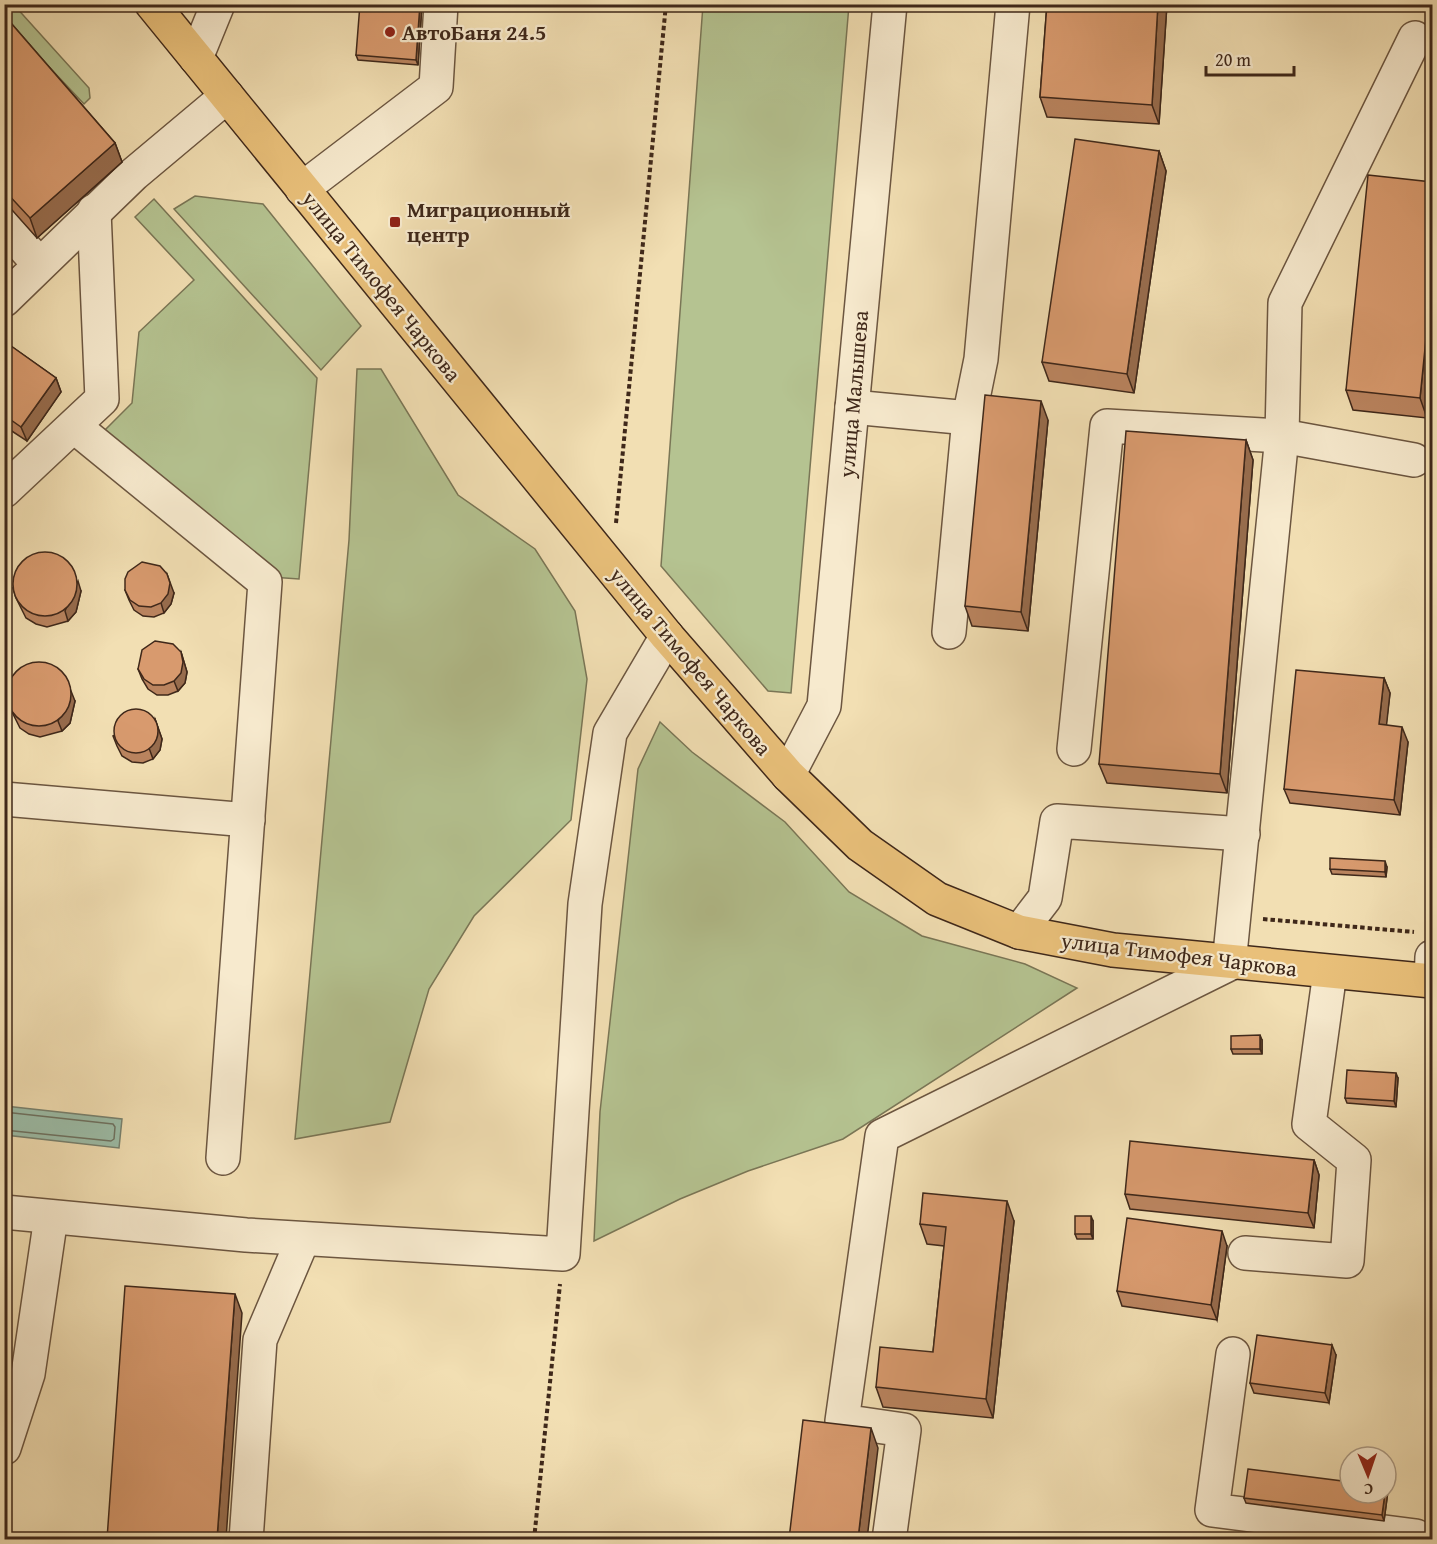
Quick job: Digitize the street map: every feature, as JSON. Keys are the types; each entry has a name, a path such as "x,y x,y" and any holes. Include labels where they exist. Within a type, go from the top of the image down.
{"main road":[{"name":"улица Тимофея Чаркова","path":"152,4 667,636 788,775 860,845 937,899 1019,932 1113,951 1330,972 1429,963"}],"lane":[{"path":"196,58 218,4"},
{"path":"302,189 436,87 441,4"},
{"name":"улица Малышева","path":"788,775 824,706 890,4"},
{"path":"949,632 969,418 981,359 1013,4"},
{"path":"889,1539 904,1430 842,1421 882,1136 1229,964 1282,436 1285,303 1415,38"},
{"path":"4,300 134,174 227,96"},
{"path":"4,491 75,427 102,399 94,211"},
{"path":"4,225 39,264"},
{"path":"852,407 969,418"},
{"path":"1074,750 1107,426 1282,436 1414,460"},
{"path":"75,427 265,582 223,1158"},
{"path":"4,1212 303,1239 563,1254 585,904 610,733 667,636"},
{"path":"4,799 248,820"},
{"path":"1019,932 1045,898 1057,821 1243,834"},
{"path":"1245,1253 1347,1261 1354,1160 1309,1124 1330,972"},
{"path":"4,1448 28,1374 51,1217"},
{"path":"246,1539 260,1340 303,1239"},
{"path":"1233,1354 1212,1510 1416,1536 1416,1539"}],"path":[{"path":"612,568 666,4"},
{"path":"1234,916 1429,963"},
{"path":"534,1539 563,1254"}],"shaded area":[{"path":"5,5 14,5 89,88 90,98 84,104 5,20"},
{"path":"703,5 849,5 791,693 768,691 661,566"},
{"path":"195,196 263,204 361,326 321,370 174,209"},
{"path":"154,199 317,378 299,579 271,577 104,431 132,403 139,332 194,280 135,217"},
{"path":"357,369 381,369 458,495 535,549 575,611 587,679 571,820 474,916 429,989 390,1122 295,1139 349,540"},
{"path":"660,722 692,752 785,822 849,892 922,936 1025,964 1077,988 843,1139 748,1171 680,1199 594,1241 600,1112 638,769"}],"water":[{"path":"5,1106 122,1119 119,1148 5,1135"}],"building":[{"name":"АвтоБаня 24.5","path":"360,4 420,4 416,60 356,55"},
{"path":"1047,4 1158,4 1152,105 1040,97"},
{"path":"4,15 115,143 30,218 4,190"},
{"path":"1075,139 1159,151 1127,374 1042,362"},
{"path":"1368,175 1432,182 1432,279 1420,398 1346,390"},
{"path":"4,341 56,378 21,427 4,415"},
{"path":"985,395 1041,401 1021,612 965,606"},
{"path":"1126,431 1246,440 1220,774 1099,764"},
{"path":"45,552 63,558 71,566 77,584 71,602 63,610 45,616 27,610 19,602 13,584 19,566 27,558"},
{"path":"142,562 160,566 167,574 170,583 168,594 161,603 151,607 139,606 130,600 125,590 125,579 128,572"},
{"path":"155,641 173,644 181,652 183,662 181,673 174,681 164,685 153,685 144,679 138,669 142,650"},
{"path":"39,662 57,668 65,676 71,694 65,712 57,720 39,726 21,720 13,712 7,694 13,676 21,668"},
{"path":"1296,670 1384,678 1379,724 1402,727 1394,800 1284,789"},
{"path":"136,709 145,710 152,715 157,722 157,740 152,747 145,752 136,753 127,752 120,747 115,740 114,731 115,722 120,715 127,710"},
{"path":"1330,858 1385,861 1385,872 1330,869"},
{"path":"1260,1035 1260,1049 1231,1049 1231,1036"},
{"path":"1347,1070 1396,1073 1394,1101 1345,1098"},
{"path":"1130,1141 1314,1160 1308,1213 1125,1194"},
{"path":"923,1193 1007,1201 986,1399 876,1387 880,1347 933,1352 946,1227 920,1224"},
{"path":"1075,1216 1091,1216 1091,1234 1075,1234"},
{"path":"1127,1218 1222,1231 1211,1305 1117,1291"},
{"path":"125,1286 235,1294 217,1539 107,1539"},
{"path":"1257,1335 1332,1345 1325,1393 1250,1383"},
{"path":"803,1420 871,1428 858,1539 789,1539"},
{"path":"1248,1469 1338,1480 1338,1505 1383,1505 1382,1515 1244,1498"}],"place":[{"name":"АвтоБаня 24.5","path":"390,32"},
{"name":"Миграционный центр","path":"395,222"}]}
